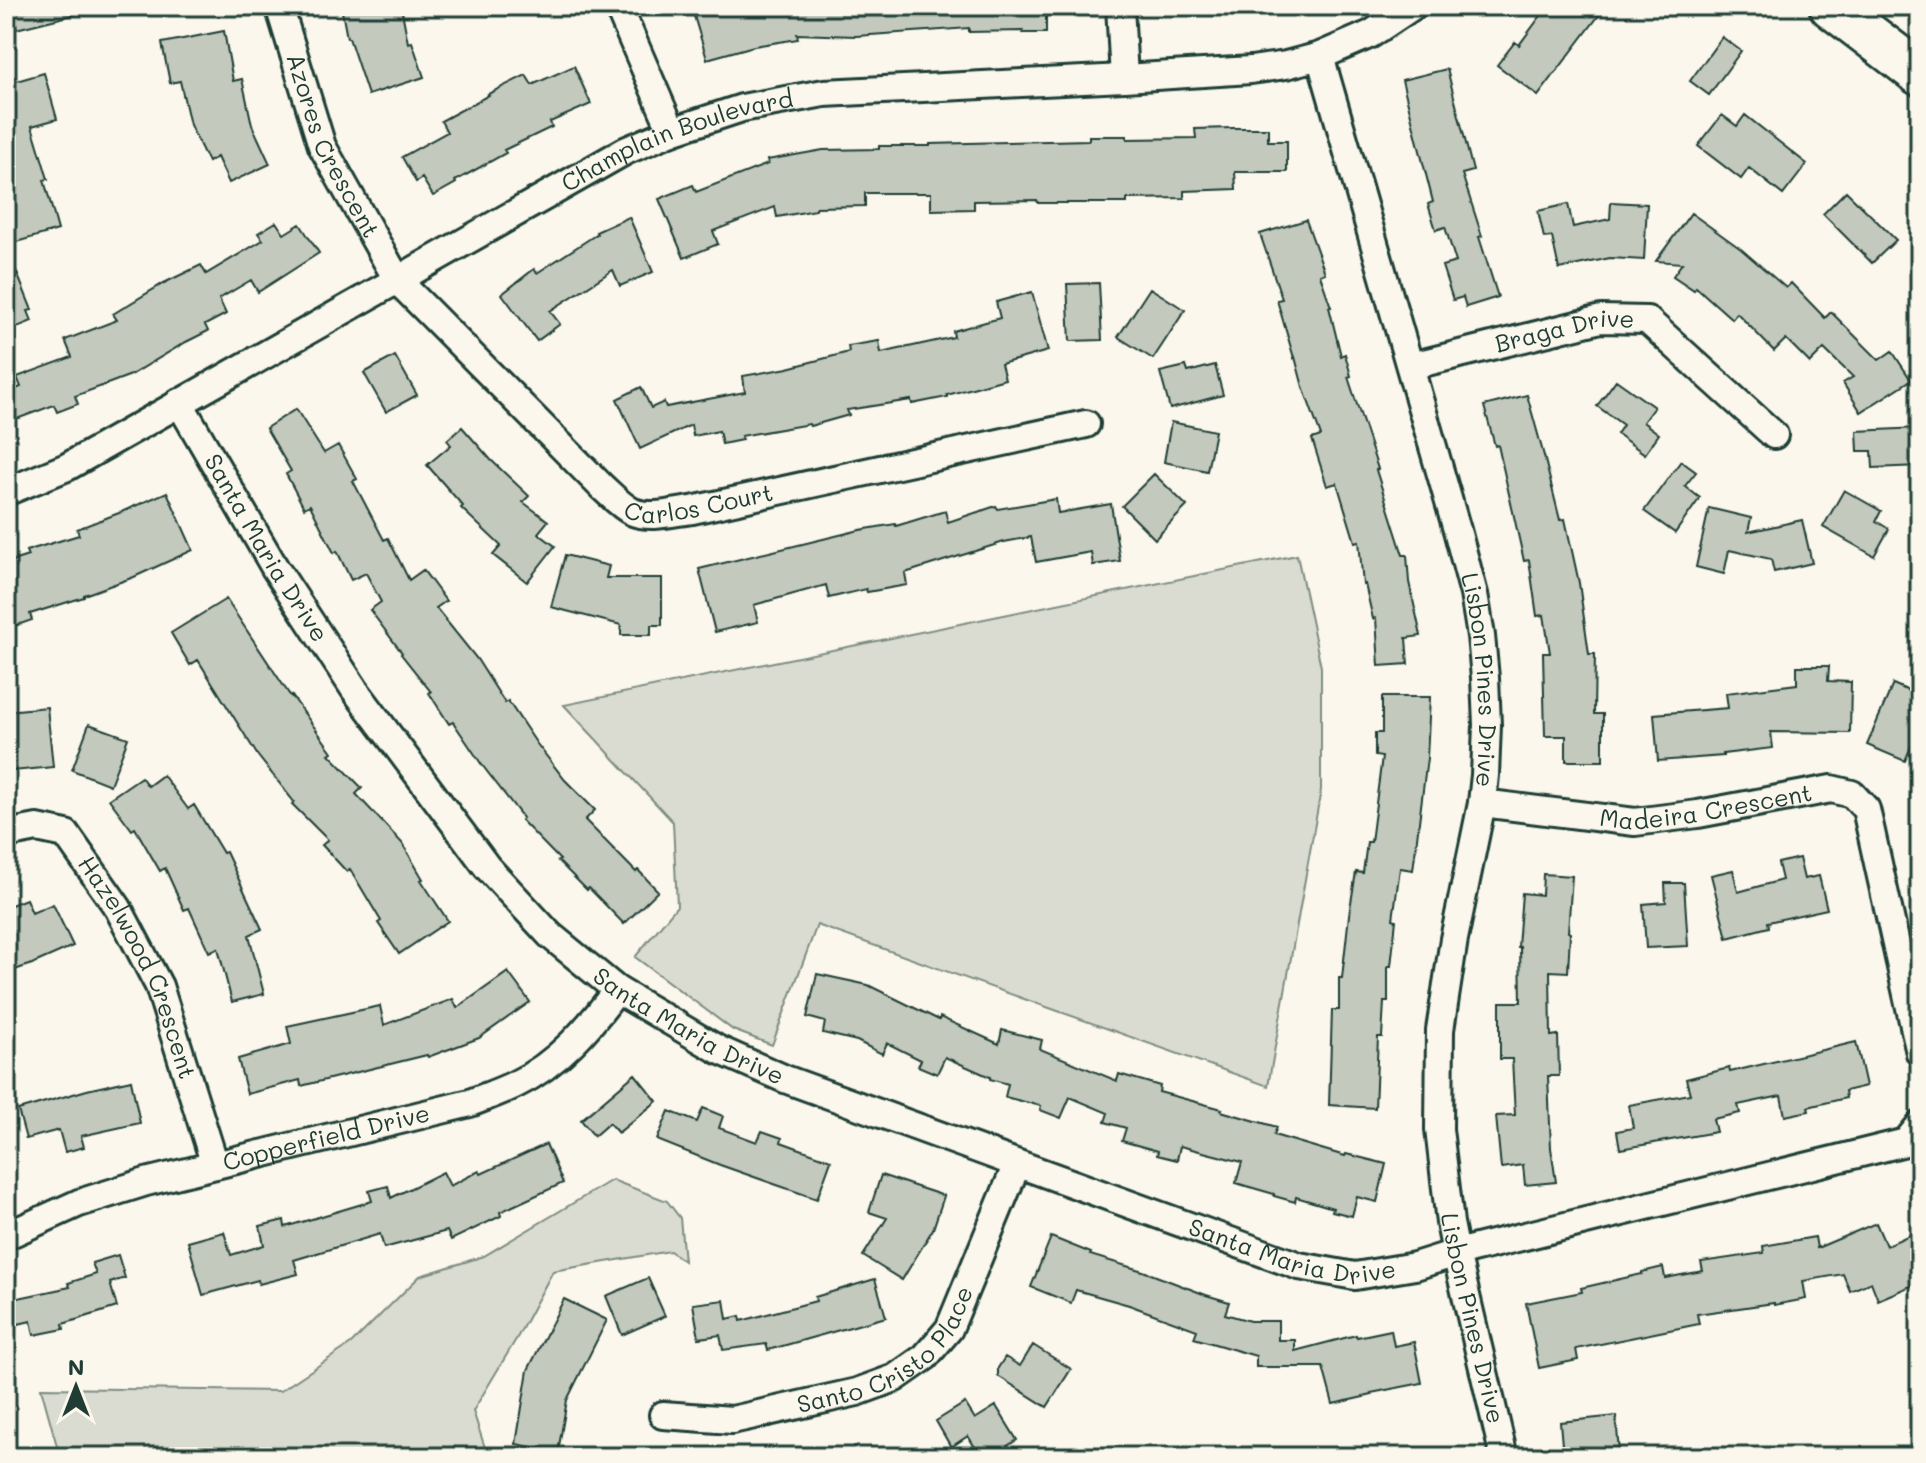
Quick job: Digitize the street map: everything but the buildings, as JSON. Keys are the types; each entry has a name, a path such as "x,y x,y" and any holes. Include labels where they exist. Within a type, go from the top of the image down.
{"main road":[{"path":"1831,6 1920,74"}],"street":[{"name":"Azores Crescent","path":"279,6 322,146 398,281"},
{"path":"618,6 672,131"},
{"path":"1120,6 1124,78"},
{"name":"Champlain Boulevard","path":"6,492 67,467 625,151 672,131 742,108 824,93 1124,78 1286,65 1320,56 1371,34 1413,6"},
{"name":"Lisbon Pines Drive","path":"1320,56 1461,543 1481,636 1487,725 1485,775 1440,1030 1439,1129 1450,1223 1504,1457"},
{"name":"Carlos Court","path":"398,281 602,487 634,512 650,515 692,510 1086,424"},
{"name":"Braga Drive","path":"1411,366 1601,319 1647,320 1774,435"},
{"name":"Santa Maria Drive","path":"179,402 275,568 355,690 487,867 550,935 617,990 719,1050 785,1079 1299,1266 1355,1276 1415,1266 1456,1253"},
{"name":"Madeira Crescent","path":"1482,803 1635,822 1698,814 1831,789 1852,794 1866,809 1920,1053"},
{"name":"Hazelwood Crescent","path":"6,834 37,828 66,834 118,908 159,986 215,1165"},
{"name":"Copperfield Drive","path":"6,1236 79,1203 146,1182 470,1103 518,1083 561,1054 595,1020 617,990"},
{"path":"1456,1253 1906,1142 1920,1125"},
{"name":"Santo Cristo Place","path":"663,1415 732,1420 747,1417 857,1392 895,1378 925,1357 949,1329 1017,1164"}],"shaded area":[{"path":"1297,555 1321,667 1321,790 1268,1086 817,925 772,1045 733,1030 635,957 677,906 673,822 564,705"},
{"path":"612,1180 667,1201 680,1218 684,1261 670,1251 553,1271 473,1411 488,1457 370,1457 364,1453 298,1457 60,1457 41,1388 280,1391 351,1344 420,1276 484,1256"}]}
